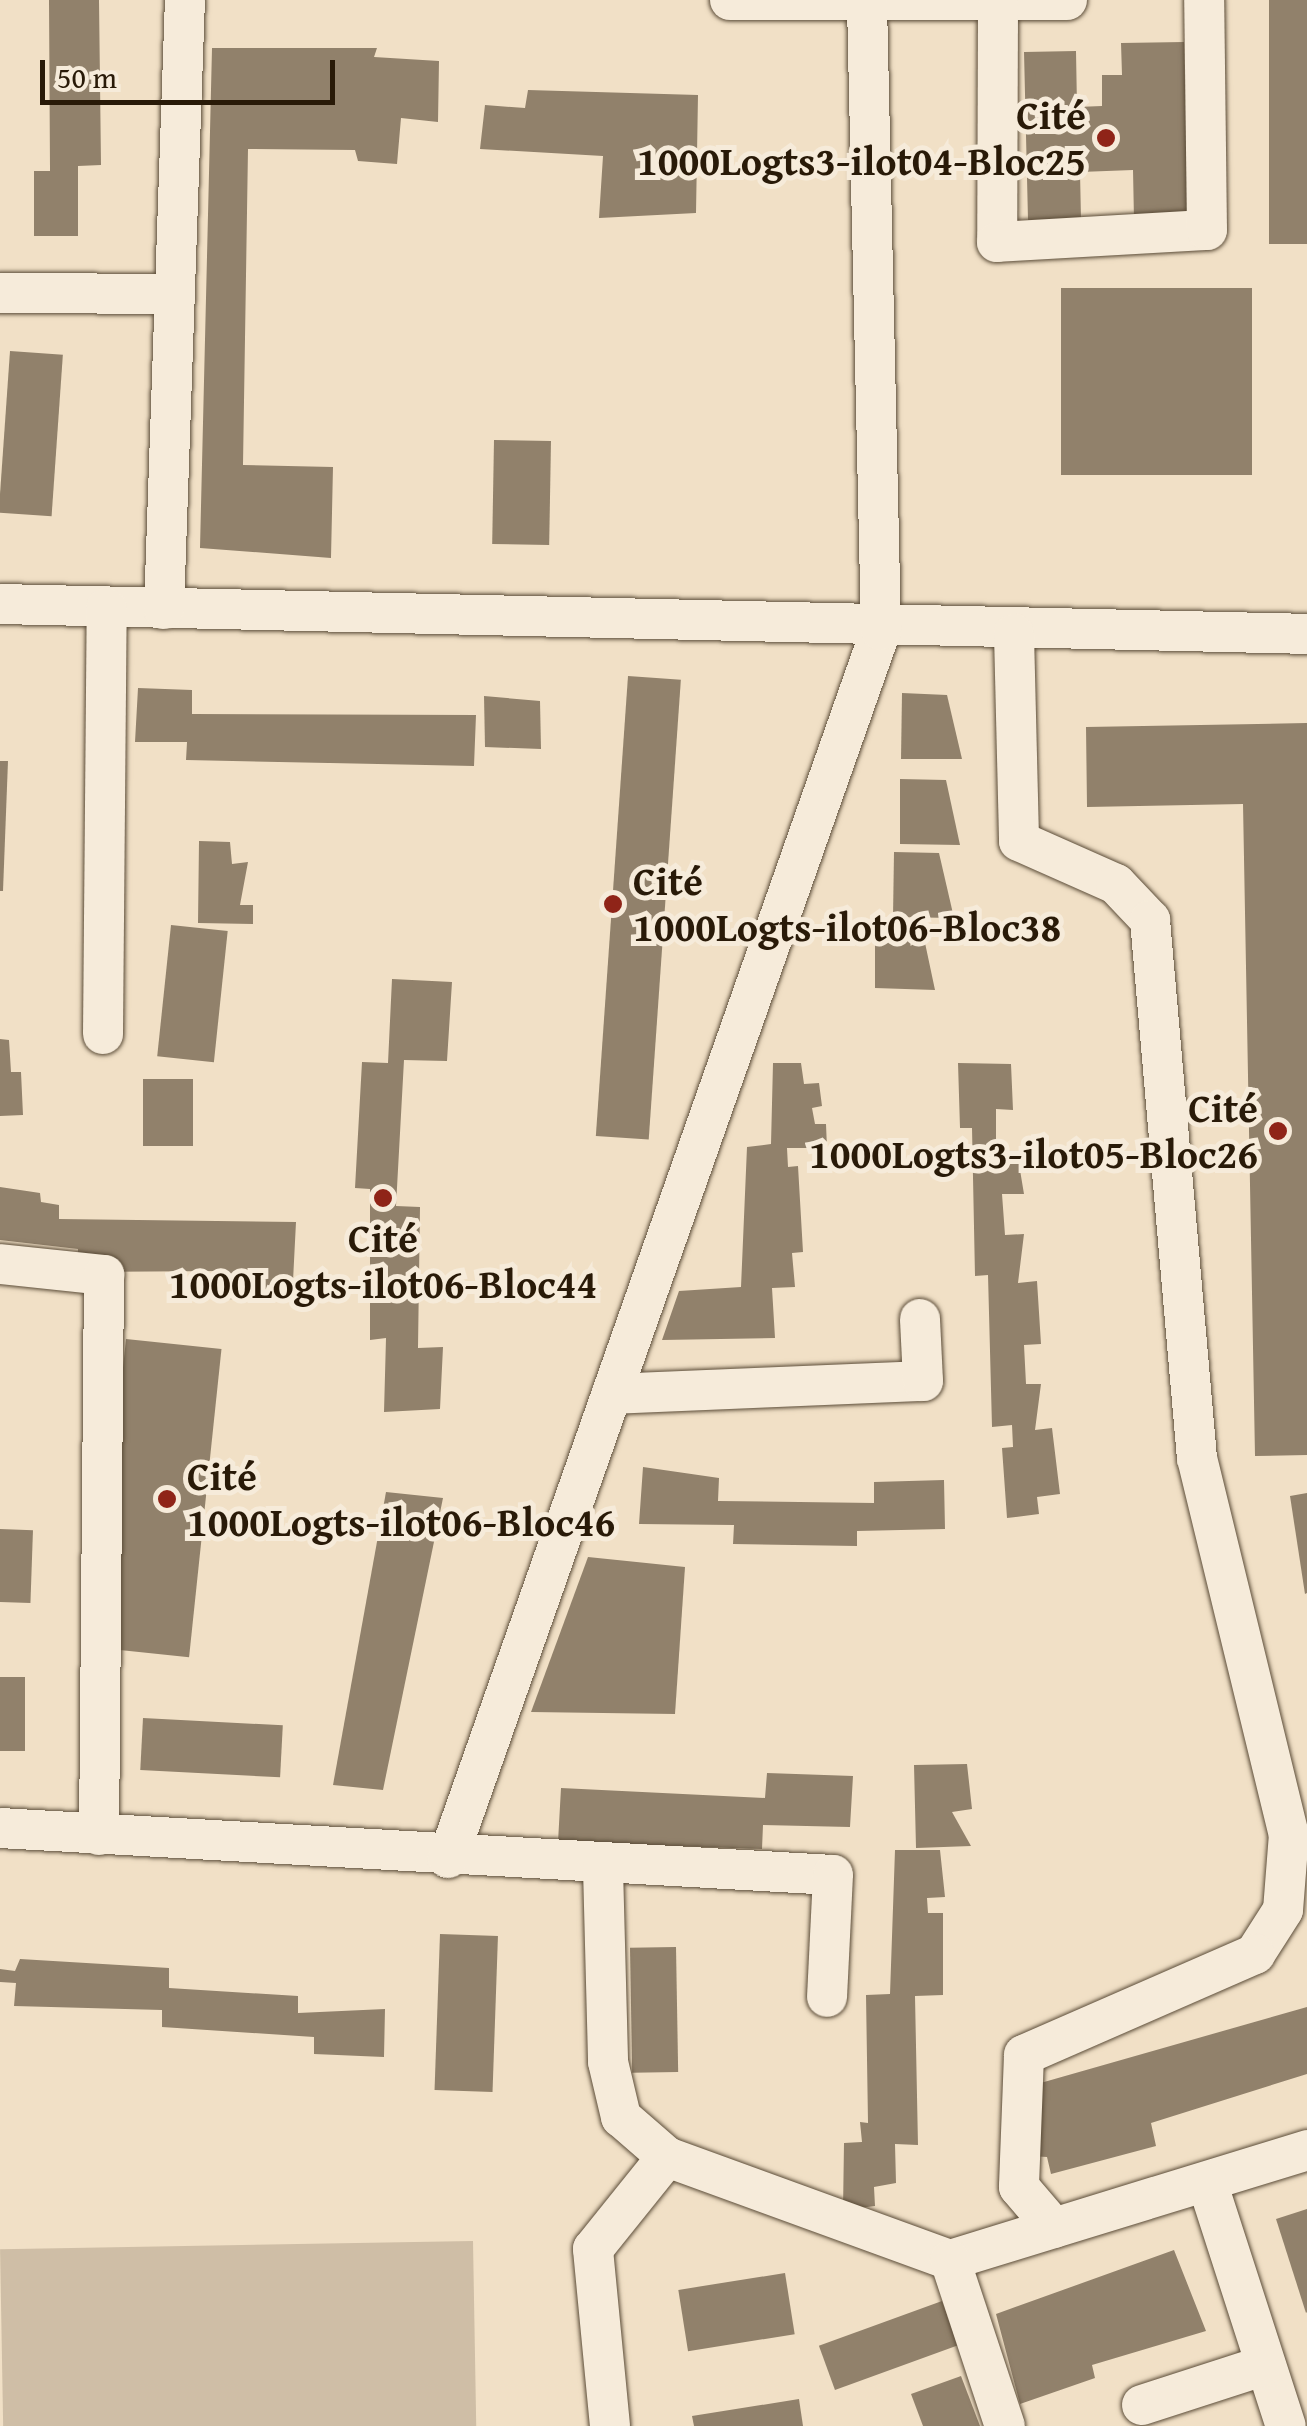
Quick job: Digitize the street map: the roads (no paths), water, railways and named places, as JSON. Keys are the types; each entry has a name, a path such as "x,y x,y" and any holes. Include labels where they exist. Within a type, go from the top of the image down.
{"street":[{"path":"164,609 185,0"},
{"path":"730,0 998,7 1067,0"},
{"path":"998,7 997,242 1207,230 1204,0"},
{"path":"448,1858 881,630 866,3"},
{"path":"0,293 175,294"},
{"path":"0,604 1014,634 1307,634"},
{"path":"103,1034 106,608"},
{"path":"1014,634 1018,840 1116,884 1150,920 1197,1458 1289,1834 1283,1910 1255,1954 1024,2055 1019,2188 1054,2228"},
{"path":"0,1264 104,1275 99,1835"},
{"path":"612,1394 923,1381 920,1319"},
{"path":"0,1828 603,1868 833,1876 827,1997"},
{"path":"603,1868 608,2062 621,2117 667,2157 950,2260 1307,2150"},
{"path":"610,2426 593,2250 667,2157"},
{"path":"1207,2182 1286,2426 1307,2419"},
{"path":"950,2260 1005,2426"},
{"path":"1142,2405 1266,2365"}],"place":[{"name":"Cité 1000Logts3-ilot04-Bloc25","path":"1106,138"},
{"name":"Cité 1000Logts-ilot06-Bloc38","path":"613,904"},
{"name":"Cité 1000Logts3-ilot05-Bloc26","path":"1278,1131"},
{"name":"Cité 1000Logts-ilot06-Bloc44","path":"383,1198"},
{"name":"Cité 1000Logts-ilot06-Bloc46","path":"167,1499"}]}
